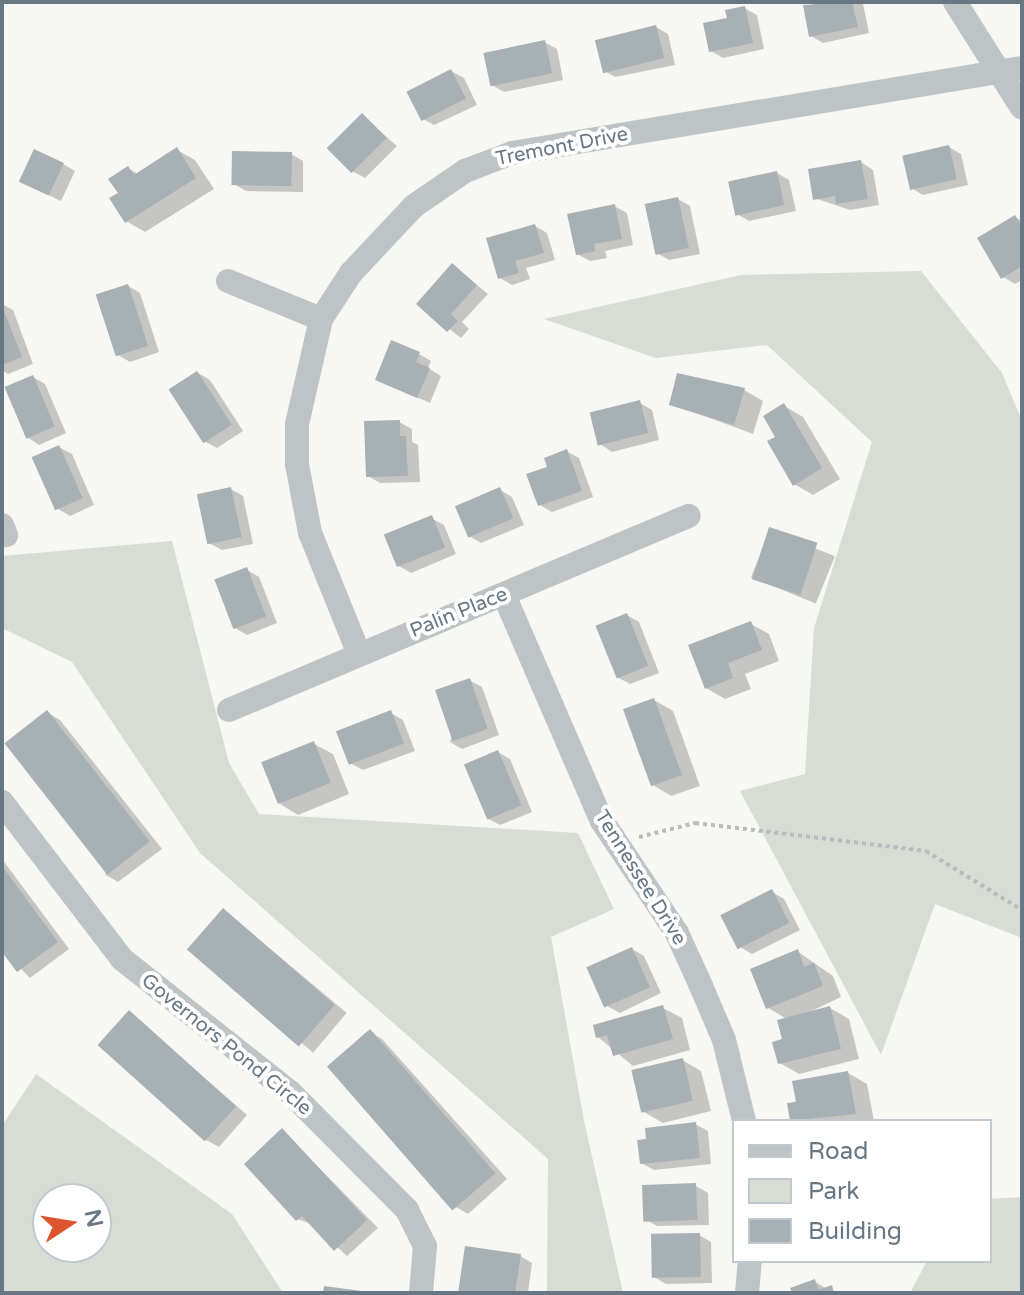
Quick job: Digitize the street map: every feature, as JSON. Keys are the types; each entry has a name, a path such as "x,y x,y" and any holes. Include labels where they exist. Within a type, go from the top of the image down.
{"street":[{"path":"955,2 1011,71 1022,108"},
{"name":"Tremont Drive","path":"359,654 310,533 297,464 303,387 321,319 391,227 439,187 491,160 1011,71"},
{"path":"228,281 321,319"},
{"name":"Palin Place","path":"229,710 689,516"},
{"name":"Tennessee Drive","path":"504,595 602,821 677,933 724,1040 744,1119"},
{"name":"Governors Pond Circle","path":"2,802 122,959 290,1092 407,1210 425,1246 421,1293"},
{"path":"747,1293 750,1263"}],"path":[{"path":"619,847 695,823 926,851 1022,910"}],"green space":[{"path":"921,271 1002,373 1022,421 1022,938 935,904 881,1055 740,791 805,774 814,628 872,442 767,345 656,358 544,319 741,275"},
{"path":"172,541 229,763 259,814 578,833 614,909 551,937 584,1121 623,1293 547,1293 548,1159 200,853 72,662 2,628 2,556"},
{"path":"36,1074 232,1214 283,1293 2,1293 2,1126"},
{"path":"1022,1197 1022,1293 910,1293 926,1263 992,1263 992,1199"}],"building":[{"path":"852,2 858,27 809,37 803,5"},
{"path":"745,6 753,43 709,52 703,23 727,18 725,10"},
{"path":"656,25 664,58 603,73 595,40"},
{"path":"545,40 552,73 490,86 483,53"},
{"path":"451,69 466,98 421,121 406,92"},
{"path":"362,113 387,138 351,173 327,148"},
{"path":"949,145 957,179 910,190 902,156"},
{"path":"177,147 196,178 125,223 109,198 118,193 108,179 128,166 134,175"},
{"path":"34,149 64,163 49,196 19,182"},
{"path":"232,151 292,152 291,186 231,185"},
{"path":"861,160 868,199 836,204 835,196 813,200 808,169"},
{"path":"777,171 784,205 735,216 728,181"},
{"path":"678,197 689,248 656,255 645,204"},
{"path":"615,204 622,239 594,244 595,251 576,255 567,214"},
{"path":"1015,215 1022,227 1022,266 1001,279 977,238"},
{"path":"535,224 544,253 515,261 519,273 498,279 486,238"},
{"path":"452,263 477,285 451,314 458,321 447,332 416,304"},
{"path":"128,284 148,346 116,356 96,295"},
{"path":"2,306 22,357 2,365"},
{"path":"391,340 420,352 416,362 430,368 417,398 375,380"},
{"path":"197,371 232,425 203,443 168,390"},
{"path":"677,373 745,388 734,425 669,405"},
{"path":"33,375 55,427 26,439 4,387"},
{"path":"640,400 648,433 598,446 590,413"},
{"path":"784,403 822,468 793,486 767,441 775,437 763,416"},
{"path":"400,420 400,436 406,436 408,476 366,477 364,421"},
{"path":"59,445 83,498 55,510 32,457"},
{"path":"567,449 582,491 538,506 526,474 547,467 544,458"},
{"path":"231,487 242,537 207,544 197,494"},
{"path":"500,487 513,518 468,537 455,506"},
{"path":"432,515 445,547 397,567 384,534"},
{"path":"769,527 818,543 801,595 752,579"},
{"path":"247,567 266,616 233,629 214,580"},
{"path":"627,613 648,666 617,679 595,626"},
{"path":"751,621 762,650 728,663 733,678 705,689 688,645"},
{"path":"470,678 488,729 453,741 435,690"},
{"path":"654,698 682,775 651,786 623,709"},
{"path":"47,710 150,842 107,875 4,743"},
{"path":"391,710 404,744 349,765 336,731"},
{"path":"314,741 331,783 278,804 261,762"},
{"path":"498,750 521,805 487,820 464,764"},
{"path":"2,866 58,942 17,972 2,952"},
{"path":"772,889 789,923 738,949 720,915"},
{"path":"223,908 335,1005 299,1047 187,950"},
{"path":"632,947 650,987 604,1008 586,967"},
{"path":"798,949 804,967 814,963 823,986 766,1009 750,969"},
{"path":"663,1005 673,1039 613,1056 607,1035 596,1038 593,1025"},
{"path":"830,1006 841,1049 778,1064 772,1042 782,1039 777,1020"},
{"path":"129,1010 236,1106 205,1141 98,1045"},
{"path":"370,1029 495,1173 452,1211 327,1066"},
{"path":"683,1058 693,1101 641,1113 631,1070"},
{"path":"848,1071 856,1114 790,1119 787,1103 796,1102 792,1081"},
{"path":"696,1122 700,1158 640,1164 637,1140 646,1139 645,1128"},
{"path":"282,1128 367,1220 334,1251 302,1216 296,1221 244,1164"},
{"path":"696,1183 697,1220 643,1222 642,1185"},
{"path":"700,1233 701,1277 652,1278 651,1234"},
{"path":"465,1246 521,1254 515,1293 458,1293"},
{"path":"815,1279 818,1290 832,1285 834,1293 792,1293 790,1288"},
{"path":"324,1286 362,1291 362,1293 323,1293"}]}
